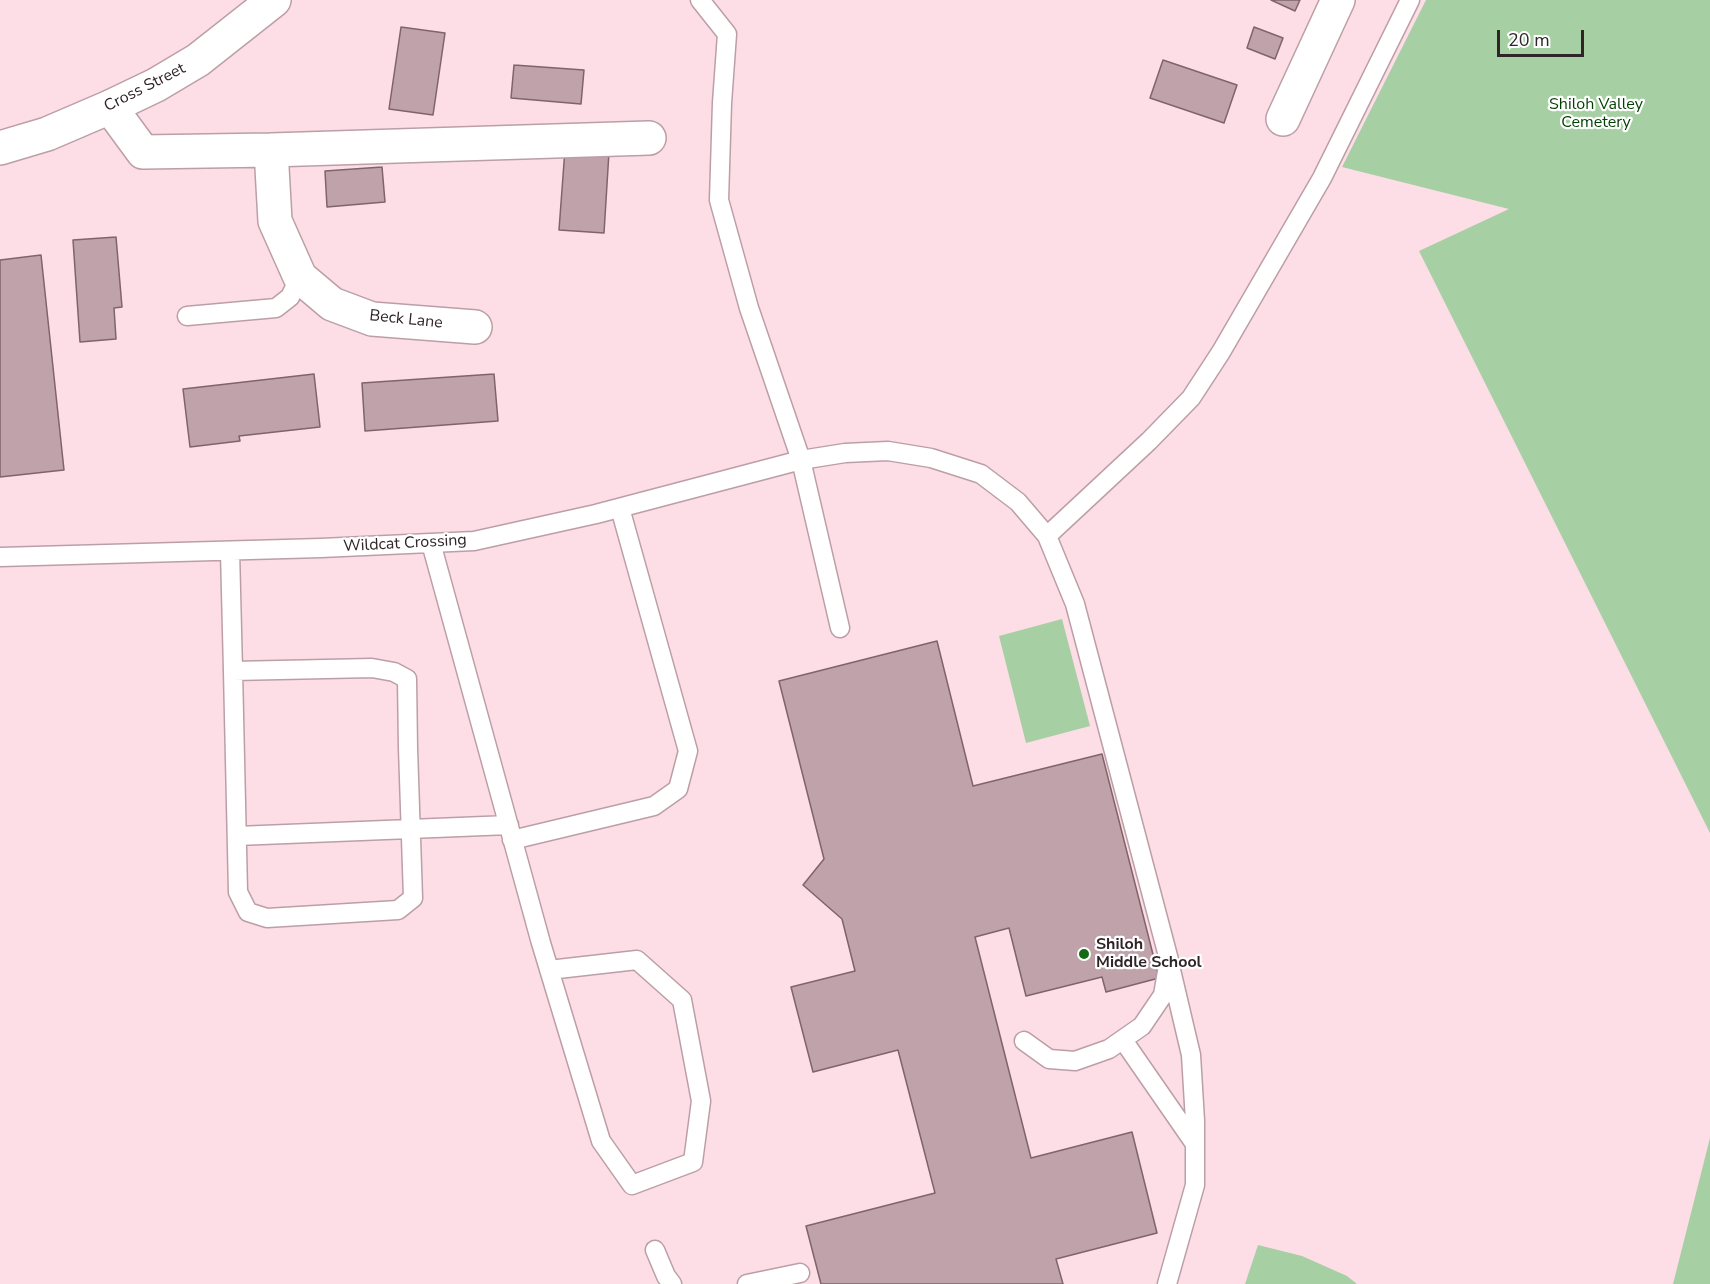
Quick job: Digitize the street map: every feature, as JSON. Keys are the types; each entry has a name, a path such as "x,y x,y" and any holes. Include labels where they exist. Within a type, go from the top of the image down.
{"street":[{"name":"Cross Street","path":"0,148 47,134 156,85 198,60 274,0"},
{"path":"1283,119 1338,0"},
{"path":"110,107 143,152 649,138"},
{"name":"Beck Lane","path":"271,150 275,221 300,278 332,304 372,319 475,327"}],"lane":[{"path":"700,0 727,34 719,200 749,308 801,460 840,628"},
{"path":"1047,536 1149,441 1191,398 1221,352 1322,178 1410,0"},
{"path":"186,316 276,308 290,297 300,278"},
{"name":"Wildcat Crossing","path":"0,557 474,541 620,508 801,460 845,453 888,451 931,458 981,474 1018,502 1047,536 1075,604 1169,960 1191,1055 1196,1121 1195,1185 1167,1284"},
{"path":"237,836 411,829 511,833 654,806 678,789 687,751 620,508"},
{"path":"431,543 549,970 601,1141 632,1185 693,1162 701,1101 682,1000 637,960 549,970"},
{"path":"230,550 238,892 248,912 267,918 399,910 413,898 407,679 394,672 372,668 233,671"},
{"path":"1024,1041 1049,1059 1074,1061 1109,1049 1142,1026 1163,995 1169,960"},
{"path":"1123,1040 1195,1144"},
{"path":"655,1250 672,1284"},
{"path":"747,1284 800,1273"}],"green space":[{"name":"Shiloh Valley Cemetery","path":"1426,0 1710,0 1710,833 1419,251 1509,209 1342,167"},
{"path":"1062,619 1090,726 1026,743 999,636"},
{"path":"1710,1138 1710,1284 1673,1284"},
{"path":"1258,1245 1302,1256 1347,1276 1357,1284 1245,1284"}],"building":[{"path":"1271,0 1300,0 1295,11"},
{"path":"401,27 445,33 433,115 389,109"},
{"path":"1254,27 1283,38 1275,59 1247,48"},
{"path":"1163,60 1237,85 1224,123 1150,98"},
{"path":"514,65 584,70 581,104 511,98"},
{"path":"565,149 609,152 604,233 559,230"},
{"path":"382,167 385,202 327,207 325,171"},
{"path":"116,237 122,307 114,308 116,339 80,342 73,240"},
{"path":"41,255 64,470 0,477 0,260"},
{"path":"314,374 320,427 239,436 240,441 190,447 183,389"},
{"path":"494,374 498,421 365,431 362,383"},
{"name":"Shiloh Middle School","path":"937,641 973,786 1102,754 1159,978 1106,992 1102,977 1026,996 1009,928 975,937 1031,1158 1132,1132 1157,1233 1056,1259 1063,1284 821,1284 806,1226 935,1193 898,1050 813,1072 791,987 855,971 842,919 803,885 824,859 779,681"}],"place":[{"name":"Shiloh Middle School","path":"1084,954"}]}
